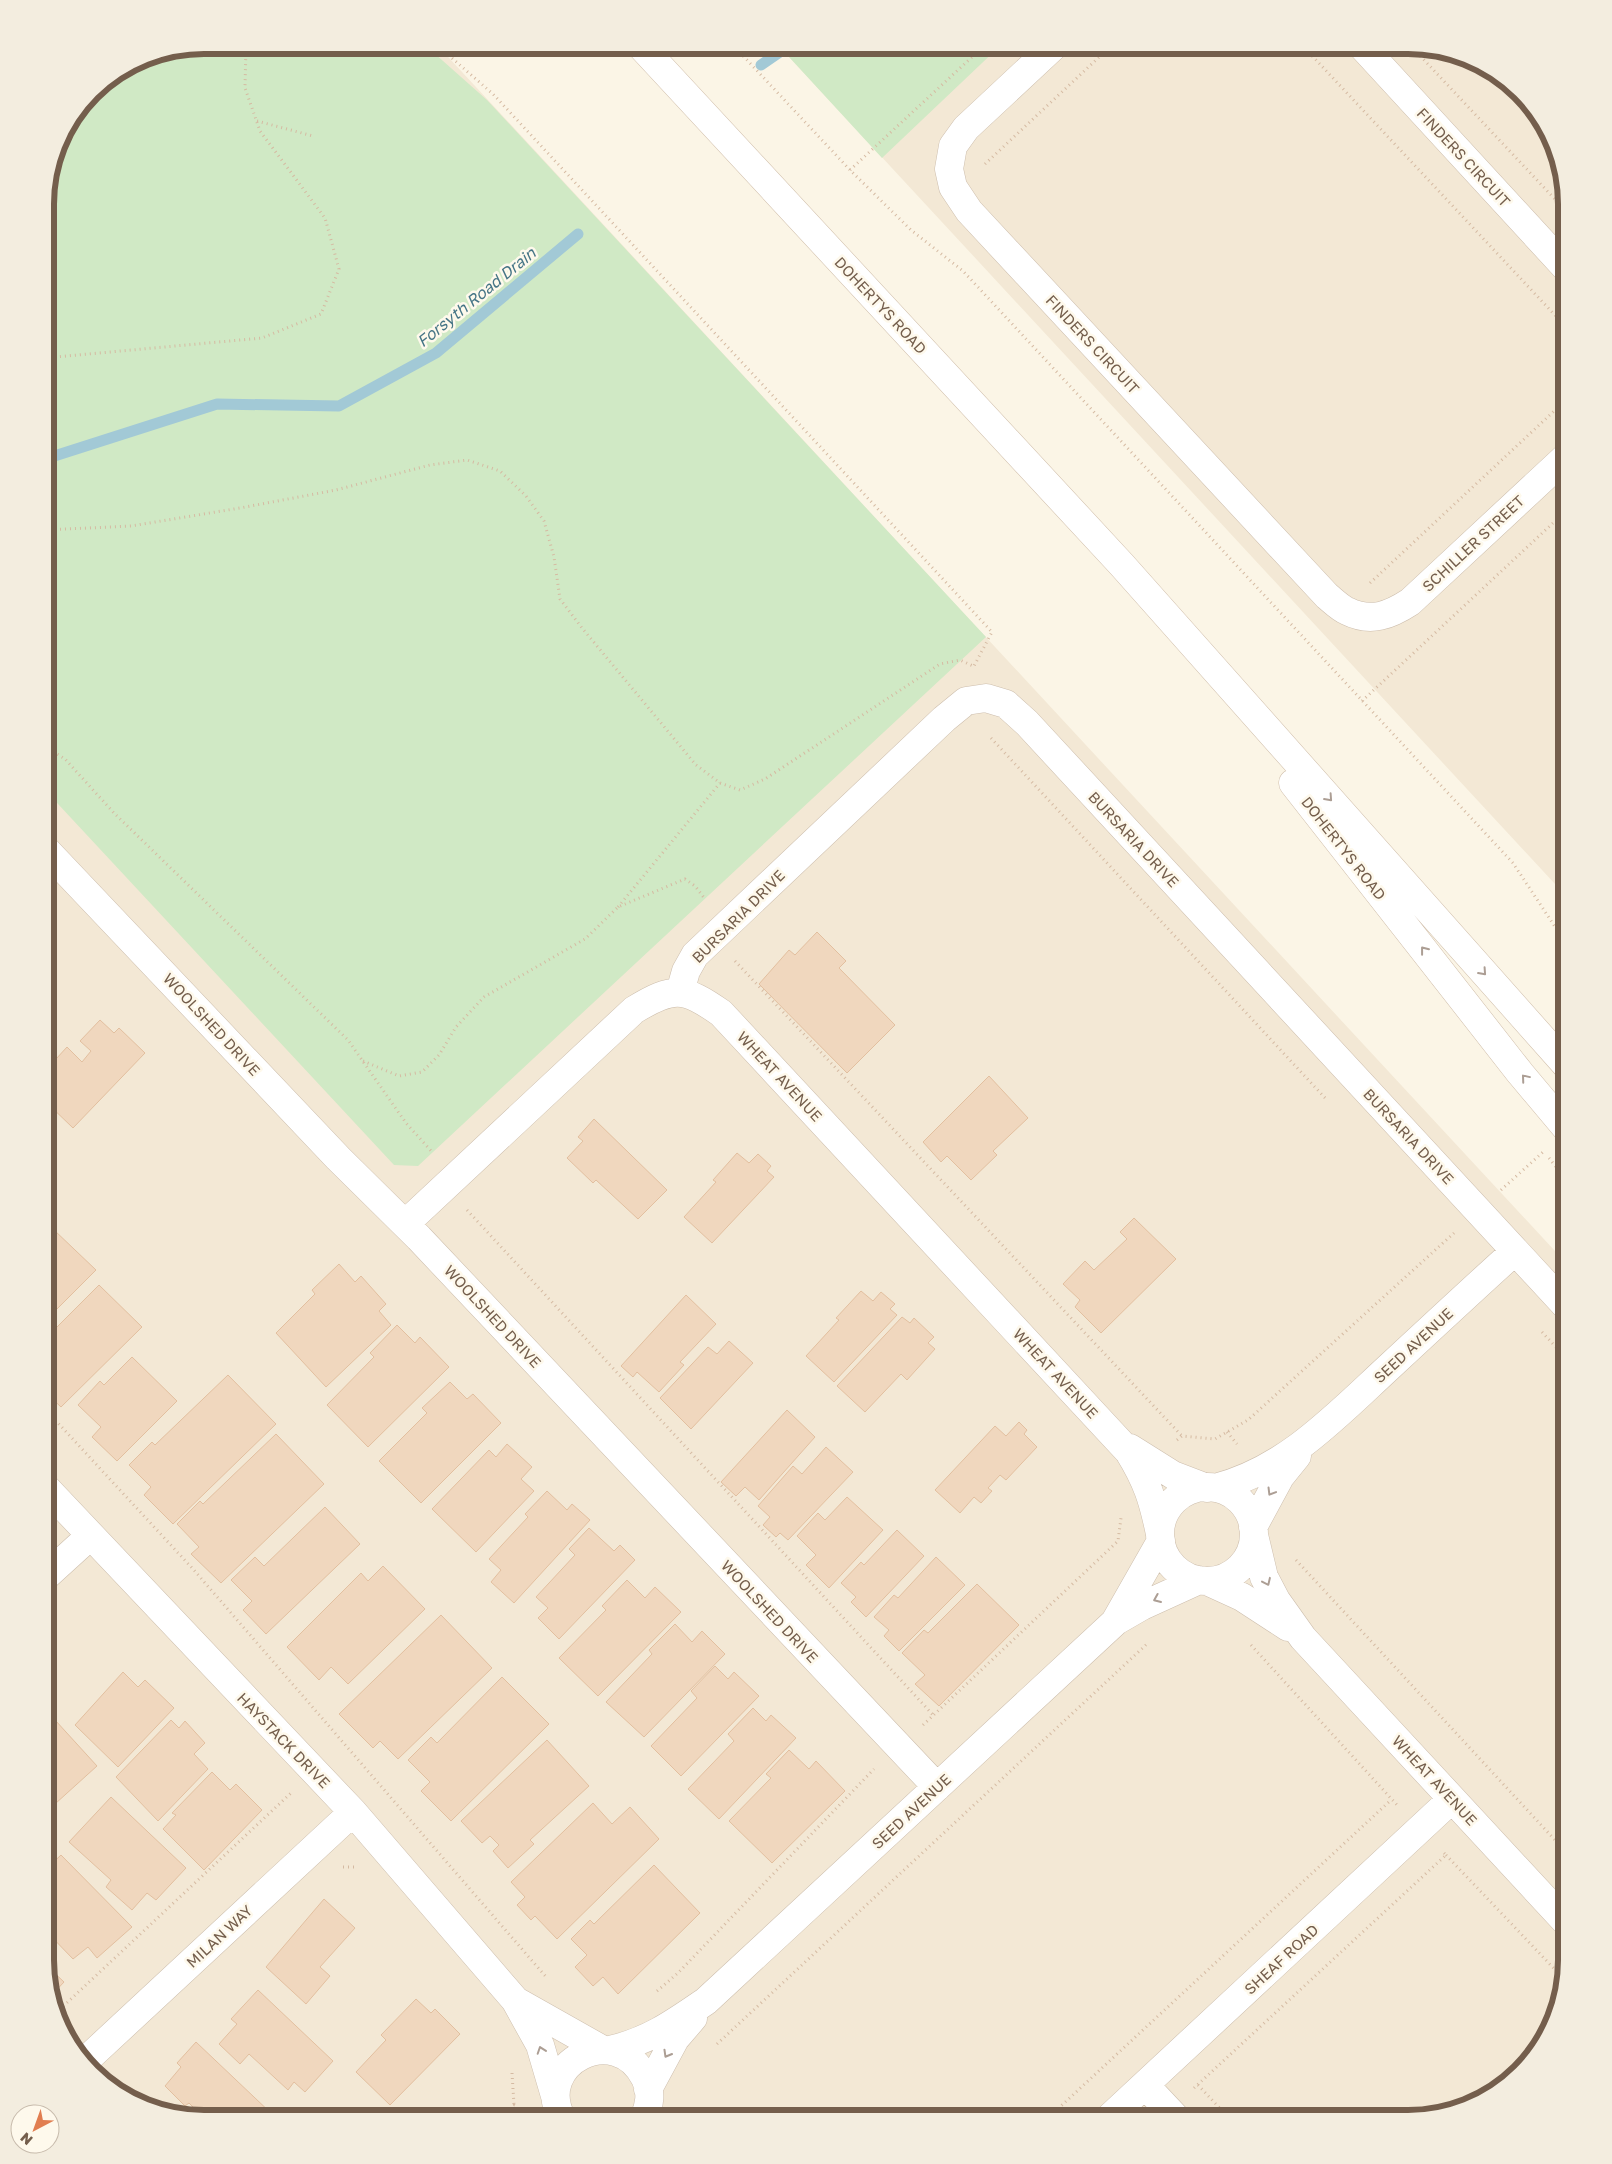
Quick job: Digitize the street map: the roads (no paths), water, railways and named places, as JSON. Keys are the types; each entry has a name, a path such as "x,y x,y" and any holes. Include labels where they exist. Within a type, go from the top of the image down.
{"street":[{"name":"DOHERTYS ROAD","path":"648,54 1122,565 1558,1056"},
{"name":"FINDERS CIRCUIT","path":"1045,54 966,128 953,146 948,170 953,187 969,211 1328,596 1347,611 1372,617"},
{"name":"FINDERS CIRCUIT","path":"1369,54 1558,258"},
{"name":"SCHILLER STREET","path":"1372,617 1391,614 1410,602 1558,464"},
{"name":"DOHERTYS ROAD","path":"1122,565 1558,1118"},
{"name":"BURSARIA DRIVE","path":"680,992 686,971 695,955 944,719 966,701 986,698 1006,704 1027,722 1558,1297"},
{"name":"WOOLSHED DRIVE","path":"54,859 331,1151 405,1224 937,1787"},
{"path":"405,1224 634,1010 657,996 680,992"},
{"name":"WHEAT AVENUE","path":"680,992 700,998 721,1013 1129,1452 1147,1469 1211,1488"},
{"path":"1543,1100 1558,1085"},
{"name":"SEED AVENUE","path":"1211,1488 1236,1483 1271,1466 1310,1439 1515,1251"},
{"name":"SEED AVENUE","path":"1253,1531 1280,1477 1310,1439"},
{"name":"WHEAT AVENUE","path":"1147,1469 1160,1537"},
{"path":"1211,1488 1222,1490 1235,1496 1245,1507 1253,1531 1252,1549 1245,1562 1235,1572 1221,1579 1203,1581 1179,1572 1169,1562 1162,1548 1160,1537 1166,1513 1179,1496 1193,1490 1211,1488"},
{"name":"HAYSTACK DRIVE","path":"54,1497 352,1812 515,2000 540,2045 556,2109"},
{"name":"WHEAT AVENUE","path":"1253,1531 1264,1577 1276,1600 1303,1638 1558,1913"},
{"path":"54,1569 90,1536"},
{"name":"SEED AVENUE","path":"1116,1621 1160,1537"},
{"name":"WHEAT AVENUE","path":"1203,1581 1265,1610 1303,1638"},
{"name":"SEED AVENUE","path":"556,2109 558,2082 565,2068 574,2059 588,2052 606,2050 645,2040 666,2029 706,2001 1116,1621 1142,1606 1203,1581"},
{"name":"SHEAF ROAD","path":"1118,2110 1421,1830 1452,1799"},
{"name":"MILAN WAY","path":"89,2057 352,1812"},
{"name":"HAYSTACK DRIVE","path":"515,2000 606,2050 630,2059 641,2069 649,2106"},
{"name":"SEED AVENUE","path":"649,2106 675,2039 706,2001"},
{"path":"1145,2085 1168,2110"}],"waterway":[{"name":"Forsyth Road Drain","path":"761,65 777,54"},
{"name":"Forsyth Road Drain","path":"54,456 217,404 339,406 436,353 578,234"}]}
